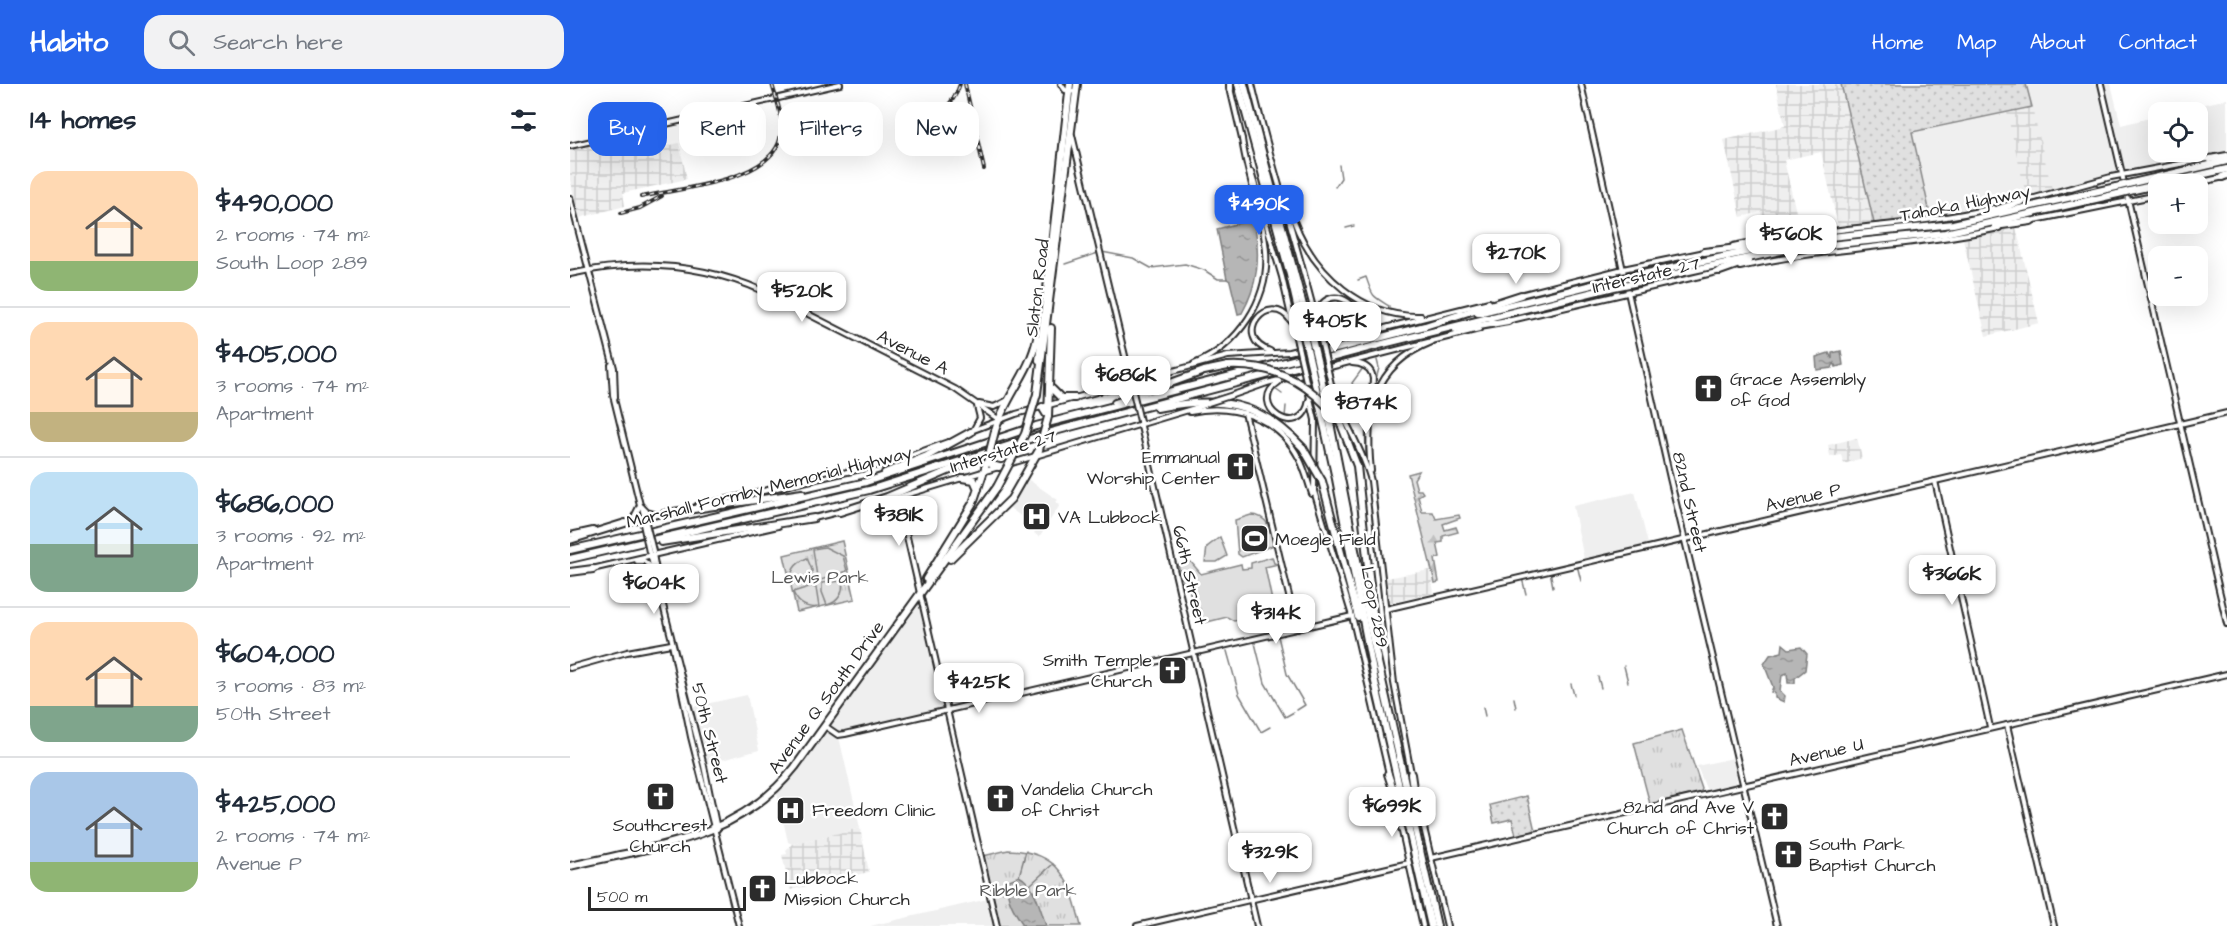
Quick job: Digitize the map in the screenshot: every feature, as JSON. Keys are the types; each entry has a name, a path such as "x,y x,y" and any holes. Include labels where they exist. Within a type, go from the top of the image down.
{"highway":[{"name":"Slaton Road","path":"996,486 1022,441 1035,393 1053,280 1053,256 1072,89 1077,84"},
{"name":"Loop 289","path":"1238,84 1308,339"},
{"name":"Loop 289","path":"1244,84 1317,378 1437,926"},
{"name":"Slaton Road","path":"1035,393 1044,305 1071,132 1072,89"},
{"path":"2210,159 2227,155"},
{"name":"Tahoka Highway","path":"1780,247 1947,232 2227,161"},
{"name":"Tahoka Highway","path":"2133,186 2227,169"},
{"name":"Tahoka Highway","path":"1425,326 1780,247 1951,225 2117,190"},
{"path":"1951,225 2020,202"},
{"path":"1947,232 2031,221"},
{"path":"1704,252 1780,247"},
{"path":"1720,271 1780,247"},
{"path":"935,575 1006,505 1023,482 1038,452 1050,405 1053,280"},
{"name":"Tahoka Highway","path":"1426,334 1613,284"},
{"path":"1425,326 1521,295"},
{"path":"926,579 978,491 999,419 1032,361 1044,305"},
{"path":"1426,334 1508,321"},
{"name":"Marshall Formby Memorial Highway","path":"570,550 858,484 1036,426 1425,326"},
{"name":"Marshall Formby Memorial Highway","path":"570,559 869,490 992,450 1426,334"},
{"path":"1036,426 1140,395 1196,373 1228,366 1258,367 1286,375 1320,399 1341,424 1357,466 1383,683"},
{"name":"Loop 289","path":"1317,378 1375,682 1431,926"},
{"path":"1051,386 1058,397 1076,398"},
{"path":"1132,411 1198,401 1223,401 1264,416 1283,428 1303,448 1322,481 1375,682"},
{"path":"1042,407 1048,417"},
{"path":"858,484 927,456 971,432"},
{"path":"840,512 887,497 992,450"},
{"path":"988,459 999,467"},
{"path":"962,478 974,480 978,491"},
{"path":"665,513 850,486"},
{"name":"Avenue Q South Drive","path":"570,866 717,829 748,812 772,793 795,767 920,592 935,575 996,486"},
{"name":"Avenue Q South Drive","path":"920,592 926,579 996,486"},
{"path":"613,549 814,518"},
{"path":"570,540 628,522"},
{"path":"570,573 593,569"},
{"path":"1388,774 1423,892"},
{"path":"1411,774 1420,842"}],"main road":[{"path":"570,146 840,84"},
{"path":"1061,84 1072,89"},
{"path":"1252,84 1298,244 1334,397 1362,452 1373,493"},
{"name":"82nd Street","path":"1581,84 1684,539 1777,926"},
{"path":"2101,84 2227,624"},
{"path":"1230,86 1242,139 1294,329 1315,420 1312,480 1318,511"},
{"name":"66th Street","path":"1071,132 1257,926"},
{"path":"1153,378 1197,363 1220,349 1240,329 1258,299 1264,276 1266,251 1242,139"},
{"name":"Tahoka Highway","path":"1704,252 1798,233 1935,220 2020,202 2122,175 2210,159"},
{"path":"2208,180 2225,176"},
{"path":"1281,190 1297,229 1311,255 1333,280 1349,293 1377,309 1402,315 1420,316 1455,310"},
{"name":"Tahoka Highway","path":"1720,271 1800,254 1922,243 2148,197"},
{"name":"50th Street","path":"570,198 616,386 615,397 654,574 658,582"},
{"name":"Interstate 27","path":"570,536 628,522 644,521 665,513 897,461 999,419 1076,398 1132,386 1234,355 1289,352 1623,269 1704,252"},
{"name":"Avenue A","path":"570,274 620,266 660,264 695,269 735,279 930,376 999,419"},
{"name":"Interstate 27","path":"593,569 898,498 984,472 1038,452 1174,415 1293,376 1508,321 1720,271"},
{"path":"1611,272 1616,274 1620,284 1620,290 1614,296"},
{"path":"1317,327 1318,310 1326,300 1341,298 1351,303 1357,314 1356,327 1348,335 1334,341"},
{"path":"1289,352 1263,348 1254,338 1253,328 1260,315 1274,310 1287,316 1294,329"},
{"path":"1445,338 1420,347 1402,359 1388,374 1377,391 1369,415 1367,433 1396,696 1411,774 1447,926"},
{"path":"1330,383 1337,397 1346,403 1359,402 1370,394 1373,382 1368,370 1358,363 1345,363"},
{"path":"1293,376 1277,383 1271,389 1269,403 1276,415 1288,420 1299,417 1307,409 1309,393"},
{"path":"975,402 994,407 1009,399"},
{"path":"971,432 980,418 975,402"},
{"path":"1174,415 1215,408 1245,413 1276,430 1296,452 1352,616 1423,926"},
{"path":"1245,413 1297,629"},
{"name":"Avenue P","path":"1386,609 2227,413"},
{"path":"1249,425 1257,418"},
{"path":"1935,481 1990,727"},
{"path":"898,498 997,926"},
{"path":"628,522 640,506 651,514 665,513"},
{"path":"656,568 660,556 668,552"},
{"name":"50th Street","path":"651,554 656,568 691,734 717,829 739,926"},
{"path":"624,562 644,561 654,574"},
{"path":"825,725 840,735 1352,616"},
{"path":"570,668 627,652 672,644"},
{"name":"Avenue U","path":"1431,858 2227,674"},
{"path":"2007,725 2054,926"},
{"path":"1137,926 1409,863"}],"shaded area":[{"path":"1776,84 1841,84 1874,223 1838,226 1821,152 1784,160 1796,212 1763,220 1761,212 1741,217 1724,140 1785,126"},
{"path":"2026,84 2111,84 2121,125 2148,118 2148,162 2176,162 1931,218 1912,132 2031,107"},
{"path":"2227,99 2227,152 2208,156 2208,103"},
{"path":"2032,107 2052,189 2026,195 2007,113"},
{"path":"679,143 679,156 682,156 687,179 623,193 625,206 579,218 570,180 570,150 588,146 588,156 667,156 667,146"},
{"path":"2016,227 2039,323 1986,336 1963,239"},
{"path":"1857,438 1862,458 1844,464 1841,455 1830,457 1828,445"},
{"name":"VA Lubbock","path":"1029,480 1058,500 1056,502 1060,505 1039,537 1034,533 1037,528 1007,506 1024,482 1027,483"},
{"path":"1635,492 1648,544 1584,559 1573,506"},
{"path":"1430,570 1434,593 1388,603 1387,578"},
{"path":"916,605 921,606 945,708 837,732 829,727"},
{"path":"747,695 759,750 707,764 692,707"},
{"path":"826,730 839,737 860,828 792,844 788,842 777,793"},
{"path":"1733,758 1737,783 1707,791 1697,766"},
{"path":"860,828 869,872 790,890 782,855 787,854 786,850 792,844"},
{"path":"988,899 994,926 870,926"}],"green space":[{"path":"1841,84 2026,84 2032,107 1912,132 1931,218 1874,223"},
{"path":"1419,471 1414,479 1417,490 1423,493 1418,496 1422,512 1433,512 1436,519 1459,515 1460,518 1443,524 1445,530 1456,527 1458,532 1443,536 1443,542 1437,543 1440,557 1435,559 1439,582 1435,583 1408,474"},
{"name":"Moegle Field","path":"1251,515 1261,518 1268,524 1274,545 1242,557 1238,554 1235,520"},
{"path":"1220,537 1227,556 1217,562 1205,562 1207,547"},
{"name":"Lewis Park","path":"842,541 855,599 797,612 784,555"},
{"path":"825,547 843,556 847,571 821,580 817,577 813,549"},
{"path":"1272,557 1274,563 1278,564 1265,567 1272,601 1266,602 1267,608 1253,612 1247,618 1234,621 1227,617 1203,623 1200,609 1194,610 1189,589 1184,589 1178,564 1191,562 1201,574 1241,564 1242,569 1251,568 1251,563"},
{"path":"807,558 812,570 812,581 792,583 794,568"},
{"path":"842,581 840,596 835,602 827,605 822,592 822,583"},
{"path":"812,586 816,588 819,607 803,605 793,592"},
{"path":"1682,730 1702,789 1700,793 1650,804 1634,743"},
{"path":"1527,796 1535,831 1516,835 1512,819 1494,823 1490,805"},
{"name":"Ribble Park","path":"1008,850 1040,856 1060,872 1067,882 1081,926 999,926 983,856"}],"water":[{"path":"1247,221 1252,222 1255,226 1256,271 1247,302 1242,313 1238,314 1230,281 1227,279 1217,229"},
{"path":"1841,351 1843,365 1836,367 1834,363 1832,368 1817,370 1816,357 1829,353 1832,359 1832,353"},
{"path":"1783,644 1789,649 1801,647 1807,654 1805,670 1795,678 1795,683 1788,683 1787,673 1782,675 1780,691 1785,696 1784,702 1775,698 1775,693 1771,692 1773,687 1764,664 1770,655 1782,652"},
{"path":"1019,876 1033,891 1046,926 1024,926 1014,909 1009,898 1007,881"}],"waterway":[{"path":"1335,187 1341,178 1339,165"},
{"path":"1346,228 1354,226"},
{"path":"1102,252 1133,258 1151,268 1185,264 1204,270 1218,279 1227,279"},
{"path":"1065,264 1098,253"},
{"path":"1358,280 1366,277 1373,295 1389,306 1388,309"},
{"path":"1365,314 1369,326"},
{"path":"1366,455 1365,421 1379,368 1377,360"},
{"path":"1359,400 1352,383 1363,368"},
{"path":"1275,389 1282,394"},
{"path":"1285,417 1286,406"},
{"path":"1577,565 1581,581"},
{"path":"1550,571 1553,587"},
{"path":"1522,578 1526,594"},
{"path":"1278,636 1287,674 1305,705 1297,710"},
{"path":"1255,643 1265,683 1285,717 1294,712"},
{"path":"1227,651 1239,694 1261,732 1270,727"},
{"path":"1624,666 1628,682"},
{"path":"1598,677 1601,688"},
{"path":"1571,684 1574,695"},
{"path":"1514,698 1516,708"},
{"path":"1483,707 1485,716"},
{"path":"1019,876 1026,851"},
{"path":"1030,885 1053,864"},
{"path":"993,890 1005,892"}],"railway":[{"path":"641,197 723,180 744,173 762,163 775,150 782,128 781,115 772,84"},
{"path":"951,102 960,84"},
{"path":"965,84 984,169"},
{"path":"621,213 640,208 662,196"}],"place":[{"name":"Grace Assembly of God","path":"1709,389"},
{"name":"Emmanual Worship Center","path":"1241,467"},
{"name":"VA Lubbock","path":"1037,517"},
{"name":"Moegle Field","path":"1254,539"},
{"name":"Smith Temple Church","path":"1173,670"},
{"name":"Southcrest Church","path":"660,796"},
{"name":"Vandelia Church of Christ","path":"1000,799"},
{"name":"Freedom Clinic","path":"791,810"},
{"name":"82nd and Ave V Church of Christ","path":"1775,817"},
{"name":"South Park Baptist Church","path":"1788,854"},
{"name":"Lubbock Mission Church","path":"763,888"}]}
